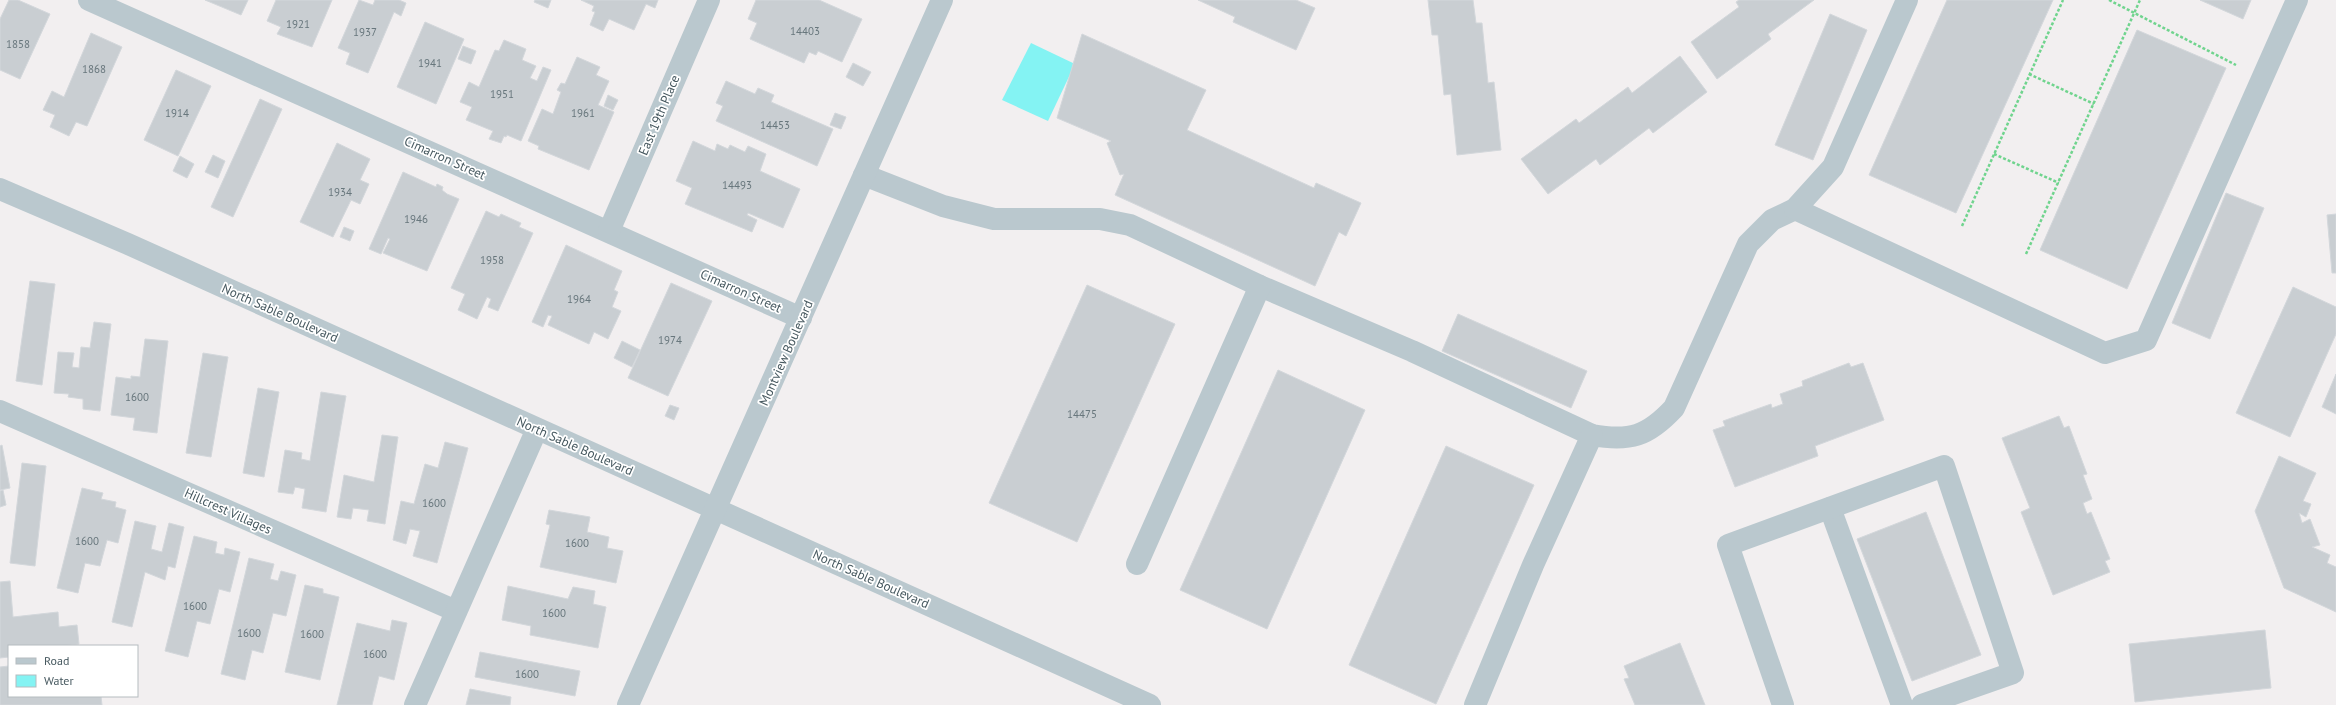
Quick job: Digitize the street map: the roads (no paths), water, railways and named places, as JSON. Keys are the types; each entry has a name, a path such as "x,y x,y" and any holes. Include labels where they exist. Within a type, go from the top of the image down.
{"street":[{"name":"Cimarron Street","path":"89,0 801,318"},
{"name":"East 19th Place","path":"609,231 709,0"},
{"name":"Montview Boulevard","path":"628,705 942,0"},
{"path":"864,174 936,204 994,219 1100,219 1130,225 1260,286 1412,351 1592,435 1613,439 1634,436 1658,425 1674,408 1748,244 1772,220 1795,209 1833,167 1907,0"},
{"path":"1795,209 2105,352 2146,340 2297,0"},
{"name":"North Sable Boulevard","path":"0,189 538,429 1150,705"},
{"path":"1137,564 1260,286"},
{"name":"Hillcrest Villages","path":"0,411 456,611"},
{"path":"416,705 456,611 538,429"},
{"path":"1475,705 1533,565 1592,435"},
{"path":"1783,705 1728,545 1944,466 2013,673 1922,705"},
{"path":"1830,508 1902,705"}],"water":[{"path":"1031,43 1075,64 1048,121 1002,100"}]}
